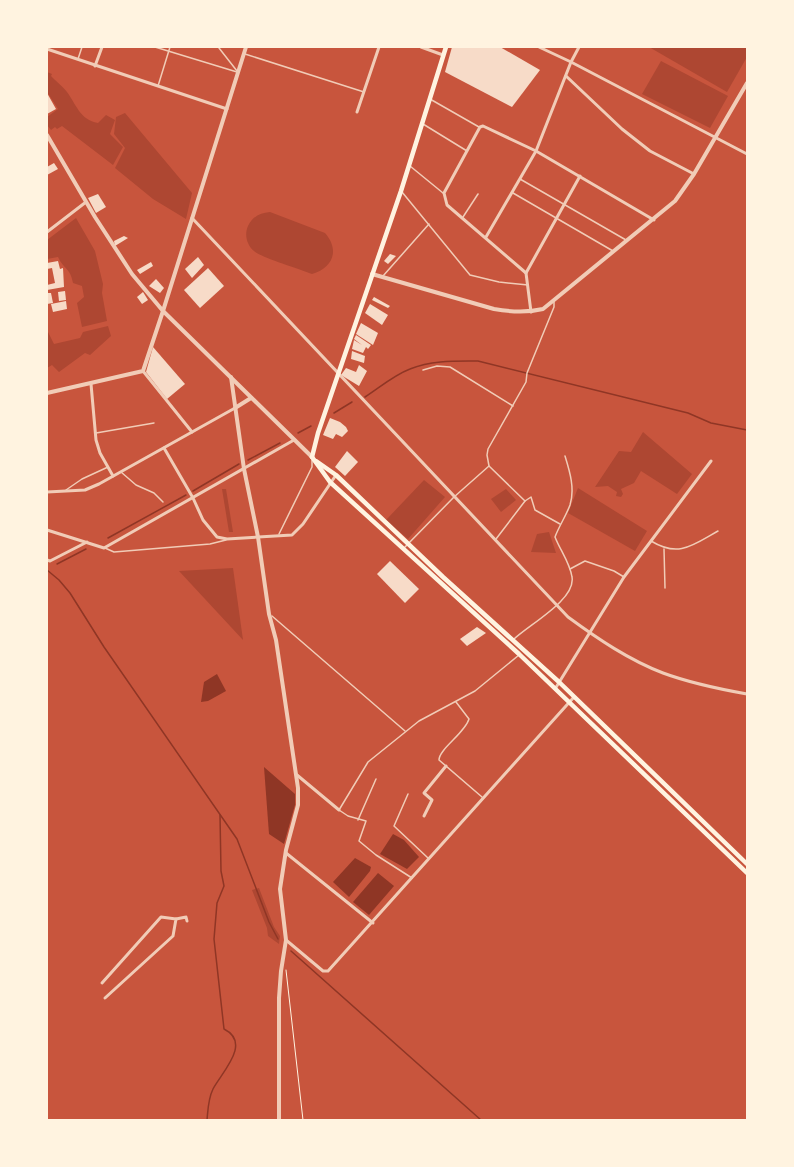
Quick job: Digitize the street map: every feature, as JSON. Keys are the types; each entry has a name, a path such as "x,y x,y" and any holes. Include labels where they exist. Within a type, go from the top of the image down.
{"main road":[{"path":"446,47 401,190 318,433 312,457 330,482 519,654 747,873"},
{"path":"312,457 336,475 408,544 559,682 747,864"}],"street":[{"path":"95,66 102,47"},
{"path":"143,371 164,311 246,47"},
{"path":"357,112 379,47"},
{"path":"420,47 443,54"},
{"path":"539,47 571,62 747,154"},
{"path":"486,237 513,193 536,151 571,62 579,47"},
{"path":"47,49 227,109"},
{"path":"566,76 622,129 650,151 694,174"},
{"path":"372,274 494,309 512,312 531,312 543,309 654,220 675,201 694,174 747,83"},
{"path":"526,273 447,205 444,194 480,127 483,126 536,151 654,220"},
{"path":"47,135 123,263 164,311 312,457"},
{"path":"531,312 526,273 580,176"},
{"path":"47,232 86,202"},
{"path":"192,218 556,605 590,633 625,655 663,673 686,681 747,694"},
{"path":"47,393 143,371"},
{"path":"143,371 192,432"},
{"path":"231,377 244,469 258,537 269,614 276,640 297,775 298,805 286,852 280,889 286,940 281,971 279,998 279,1120"},
{"path":"91,384 96,433 100,453 113,476"},
{"path":"47,492 85,490 121,472 252,398"},
{"path":"47,530 104,548 294,440"},
{"path":"164,448 193,498 203,520 217,537 227,539 292,535 298,530 336,475"},
{"path":"555,689 624,577 712,461"},
{"path":"48,560 88,542"},
{"path":"286,940 323,971 328,971 373,923 574,697"},
{"path":"424,816 432,800 424,793 446,766"},
{"path":"297,775 339,810"},
{"path":"286,852 373,923"},
{"path":"102,983 161,917 176,919 186,917"},
{"path":"105,998 173,936 176,919"}],"lane":[{"path":"78,59 82,47"},
{"path":"154,47 238,73"},
{"path":"158,86 170,47"},
{"path":"219,48 238,73"},
{"path":"244,54 364,92"},
{"path":"429,98 480,127"},
{"path":"421,124 467,150"},
{"path":"408,165 444,194"},
{"path":"520,179 628,241"},
{"path":"401,190 470,274 499,282 528,286"},
{"path":"513,193 614,251"},
{"path":"462,218 478,194"},
{"path":"382,276 429,224"},
{"path":"525,501 489,466 487,455 488,448 526,382 528,372 554,307 554,300"},
{"path":"423,370 436,366 450,367 513,406"},
{"path":"96,433 154,423"},
{"path":"412,878 376,855 359,841 366,821 348,816 339,810 368,762 405,731 437,711 475,691 519,654 513,640 556,605 571,589 572,578 570,569 555,537 570,505 572,494 570,472 565,456"},
{"path":"278,536 312,468 312,457"},
{"path":"404,549 454,497 489,466"},
{"path":"64,491 82,479 108,468"},
{"path":"121,472 136,485 154,493 163,502"},
{"path":"495,541 525,501 531,497 535,510 560,524"},
{"path":"651,540 664,548 678,550 688,547 718,531"},
{"path":"104,548 114,552 210,544 227,539"},
{"path":"664,548 665,588"},
{"path":"570,569 585,561 614,571 624,577"},
{"path":"269,614 405,731"},
{"path":"456,702 469,719 460,734 440,755 439,760 483,798"},
{"path":"358,820 376,778"},
{"path":"408,794 394,826 430,859"}],"path":[{"path":"286,964 303,1120"}],"shaded area":[{"path":"649,47 747,47 747,57 727,92"},
{"path":"661,61 728,96 710,128 642,94"},
{"path":"47,72 52,74 51,76 67,92 79,111 87,119 98,123 106,115 115,120 110,134 123,147 113,165 62,126 57,129 55,127 51,130 47,125 47,117 58,109 47,92"},
{"path":"125,113 192,193 186,219 153,199 115,168 125,148 114,134 116,117"},
{"path":"270,212 325,233 330,239 333,252 329,263 319,271 312,274 273,260 254,251 247,240 246,233 248,226 257,216"},
{"path":"76,218 95,251 103,284 102,293 107,321 82,327 77,303 84,297 82,286 73,283 69,271 58,257 47,259 47,240"},
{"path":"108,326 111,336 90,355 85,353 59,372 52,365 47,368 47,330 54,344 80,338 83,332"},
{"path":"643,432 692,474 677,494 641,471 634,483 621,489 623,494 621,497 616,496 617,492 608,486 595,487 619,451 631,452"},
{"path":"424,480 445,497 408,539 386,520"},
{"path":"578,488 647,531 635,551 568,513"},
{"path":"222,489 226,489 233,532 229,532"},
{"path":"506,489 516,500 501,512 491,499"},
{"path":"549,532 556,553 531,552 537,534"},
{"path":"233,568 243,640 179,571"},
{"path":"217,674 226,691 208,701 201,702 204,682"},
{"path":"264,767 295,794 295,805 284,844 269,834"},
{"path":"393,834 404,840 419,857 407,869 380,854"},
{"path":"355,858 371,867 370,871 349,897 333,882"},
{"path":"378,873 394,886 369,915 353,902"},
{"path":"259,888 274,927 280,936 279,944 268,936 267,928 252,890"}],"building":[{"path":"452,47 500,47 540,70 512,107 445,72"},
{"path":"47,93 56,109 47,114"},
{"path":"54,163 58,169 47,175 47,167"},
{"path":"98,194 106,207 96,213 88,198"},
{"path":"124,236 128,238 115,246 114,241"},
{"path":"390,254 396,256 388,264 384,261"},
{"path":"198,257 204,265 192,278 185,269"},
{"path":"58,261 60,269 63,268 64,287 47,290 47,285 55,283 52,268 47,269 47,263"},
{"path":"151,262 153,266 140,274 137,270"},
{"path":"208,268 224,286 200,308 184,290"},
{"path":"156,279 164,288 160,293 149,286"},
{"path":"65,291 66,300 59,301 58,292"},
{"path":"143,292 148,300 142,304 137,297"},
{"path":"47,293 51,293 53,303 47,304"},
{"path":"374,297 390,306 388,308 372,300"},
{"path":"66,301 67,309 53,312 51,304"},
{"path":"370,304 388,315 382,325 365,313"},
{"path":"361,323 378,333 373,345 356,334"},
{"path":"356,335 371,345 368,349 366,347 363,353 352,349 354,340 362,345 354,339"},
{"path":"153,347 185,384 167,399 146,372"},
{"path":"352,351 365,356 364,363 351,359"},
{"path":"359,365 367,371 359,386 341,375 346,368 356,372"},
{"path":"330,418 340,422 346,427 348,431 342,437 336,434 333,439 323,435"},
{"path":"347,451 358,462 345,476 335,467"},
{"path":"390,561 419,589 405,603 377,574"},
{"path":"477,627 486,633 467,646 460,639"}],"waterway":[{"path":"365,397 398,375 418,366 444,362 478,361 688,413 711,423 747,430"},
{"path":"334,413 352,402"},
{"path":"298,433 311,426"},
{"path":"248,460 280,443"},
{"path":"193,491 239,464"},
{"path":"108,538 186,495"},
{"path":"57,564 86,549"},
{"path":"47,570 59,580 70,593 104,647 237,839 269,922 278,939"},
{"path":"207,1120 208,1104 211,1093 228,1066 235,1050 235,1042 232,1035 224,1029 214,939 217,903 224,886 221,871 220,815"},
{"path":"291,951 481,1120"}]}
